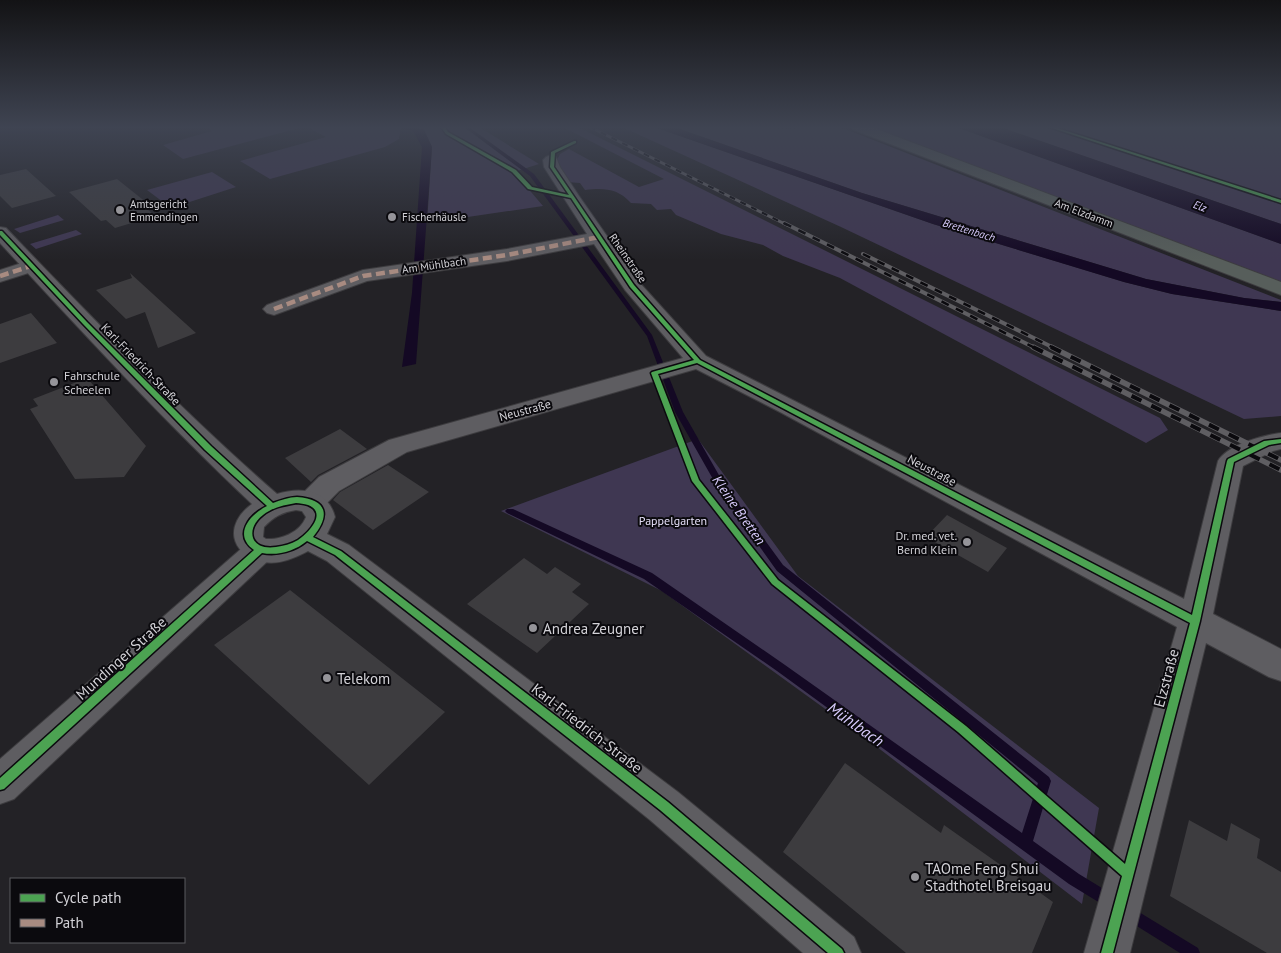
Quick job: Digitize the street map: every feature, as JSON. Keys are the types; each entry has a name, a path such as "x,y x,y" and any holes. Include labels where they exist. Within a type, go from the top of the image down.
{"main road":[{"name":"Am Elzdamm","path":"975,171 1281,289"}],"street":[{"name":"Rheinstraße","path":"555,171 632,286 693,363"},
{"name":"Karl-Friedrich-Straße","path":"0,232 208,448 272,506"},
{"name":"Am Mühlbach","path":"274,309 363,276 507,255 599,237"},
{"path":"0,276 31,266"},
{"name":"Neustraße","path":"309,521 329,484 398,446 693,363 1281,666"},
{"name":"Elzstraße","path":"1111,943 1195,621 1231,461 1267,443 1281,441"},
{"name":"Karl-Friedrich-Straße","path":"260,550 252,545 247,538 247,529 252,520 272,506 296,500 309,521 338,553 664,806 838,953"},
{"path":"260,550 285,550 296,546 309,521"},
{"name":"Mundinger Straße","path":"0,785 260,550"}],"green space":[{"path":"257,171 297,171 270,179"},
{"path":"430,171 516,171 514,172 543,206 427,223"},
{"path":"562,171 610,171 639,187 664,179 649,171 667,171 1160,418 1168,430 1146,443 840,278 783,256 763,245 721,234 676,215 671,209 657,210 651,204 631,203 621,194 610,190 585,190 580,183 567,182"},
{"path":"719,171 782,171 933,224 1124,282 1172,294 1281,311 1281,416 1244,419 841,227"},
{"path":"801,171 953,171 1281,300 1281,302 1244,298 1146,279 862,193"},
{"path":"984,171 1080,171 1281,244 1281,282"},
{"path":"1129,171 1281,171 1281,224"},
{"path":"212,172 236,187 171,208 147,190"},
{"path":"58,215 64,220 20,233 14,229"},
{"path":"76,230 82,234 36,249 30,244"},
{"name":"Pappelgarten","path":"698,439 798,576 1099,808 1082,904 864,737 662,591 501,511"}],"water":[{"path":"420,171 430,171 416,364 402,367 412,293"},
{"name":"Brettenbach","path":"782,171 801,171 862,193 1146,279 1244,298 1281,302 1281,311 1172,294 1124,282 933,224"},
{"name":"Elz","path":"1080,171 1129,171 1281,224 1281,244"}],"building":[{"path":"15,171 29,171 56,196 12,208 0,196 0,175"},
{"name":"Amtsgericht Emmendingen","path":"117,179 152,207 146,208 155,216 115,228 106,220 101,221 69,192"},
{"path":"130,273 196,333 158,348 145,312 126,319 96,290 132,278"},
{"path":"31,313 57,343 0,363 0,324"},
{"path":"87,378 146,446 124,477 75,479 30,409 38,406 33,399"},
{"path":"340,429 367,449 318,475 311,482 285,458"},
{"path":"388,465 429,492 373,530 333,500 340,492"},
{"name":"Dr. med. vet. Bernd Klein","path":"947,515 1007,548 988,572 926,537"},
{"name":"Andrea Zeugner","path":"524,558 547,574 555,567 581,584 572,592 589,604 537,653 467,604"},
{"name":"Telekom","path":"290,590 445,712 369,785 214,645"},
{"name":"TAOme Feng Shui Stadthotel Breisgau","path":"845,763 941,833 944,825 1053,902 1032,953 906,953 783,852"},
{"path":"1189,820 1227,841 1231,823 1260,839 1257,858 1281,872 1281,953 1267,953 1170,896"}],"waterway":[{"name":"Kleine Bretten","path":"527,171 532,175 650,336 679,412 721,486 780,568 1045,781 1025,844"},
{"name":"Mühlbach","path":"510,511 648,576 781,668 1025,844"},
{"name":"Mühlbach","path":"1025,844 1074,879 1110,901"},
{"name":"Mühlbach","path":"1129,913 1193,953"}],"railway":[{"path":"679,171 787,225"},
{"path":"784,223 1035,348"},
{"path":"863,254 1054,348"},
{"path":"1033,347 1281,470"},
{"path":"1051,347 1281,460"}],"marked path":[{"path":"274,309 363,276 507,255 599,237"},
{"path":"0,276 31,266"}],"cycle path":[{"path":"514,171 530,188 571,197"},
{"path":"555,171 632,286 698,361"},
{"path":"1187,171 1281,202"},
{"path":"0,232 85,323 208,448 272,506"},
{"path":"1128,874 962,729 775,582 696,481 654,373 698,361 1195,621"},
{"path":"1107,953 1195,621 1231,461 1267,443 1281,441"},
{"path":"296,500 311,503 319,509 321,517 318,526 310,535 300,543 273,551 264,551 251,544 248,539 248,533 253,519 268,508 296,500"},
{"path":"308,538 338,553 664,806 838,953"},
{"path":"0,785 260,550"}],"place":[{"name":"Amtsgericht Emmendingen","path":"120,210"},
{"name":"Fischerhäusle","path":"392,217"},
{"name":"Fahrschule Scheelen","path":"54,382"},
{"name":"Dr. med. vet. Bernd Klein","path":"967,542"},
{"name":"Andrea Zeugner","path":"533,628"},
{"name":"Telekom","path":"327,678"},
{"name":"TAOme Feng Shui Stadthotel Breisgau","path":"915,877"}]}
